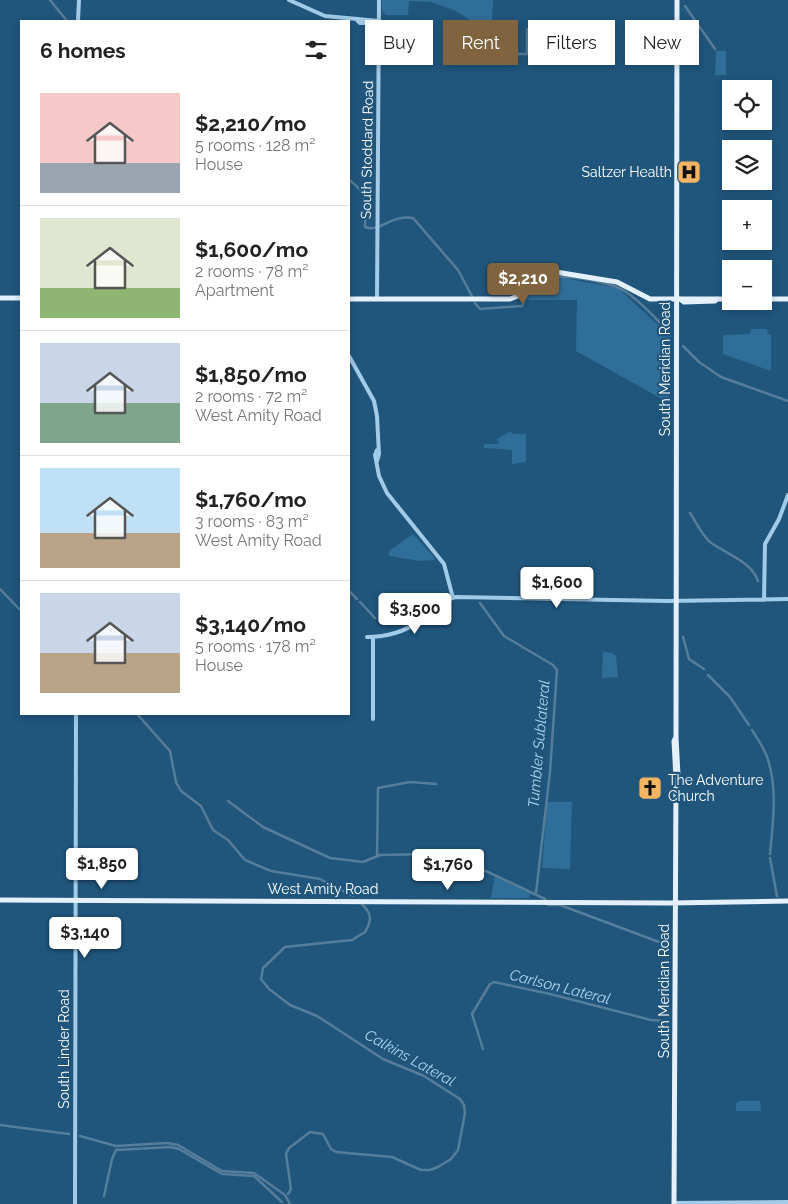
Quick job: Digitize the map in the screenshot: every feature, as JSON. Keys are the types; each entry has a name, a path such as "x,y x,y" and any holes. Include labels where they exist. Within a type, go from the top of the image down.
{"main road":[{"name":"South Meridian Road","path":"675,1204 677,0"},
{"path":"350,299 510,300 518,296 531,277 550,271 618,282 650,299 678,299 684,302 722,299"},
{"path":"0,298 20,298"},
{"path":"772,299 788,299"},
{"name":"West Amity Road","path":"0,900 676,902 788,900"}],"street":[{"path":"78,20 79,0"},
{"path":"289,0 325,16 365,20"},
{"name":"South Stoddard Road","path":"377,20 379,0"},
{"name":"South Stoddard Road","path":"377,65 377,299"},
{"path":"350,358 374,401 377,416 379,476 387,493 444,564 453,598"},
{"path":"764,600 764,544 779,519 788,495"},
{"path":"367,638 406,629 437,605 453,598 676,601 788,599"},
{"path":"373,637 373,719"},
{"name":"South Linder Road","path":"75,1204 76,715"},
{"path":"675,1204 788,1202"}],"shaded area":[{"path":"382,0 493,0 492,20 470,20 454,10 431,2 409,1 408,15 386,15 382,11"},
{"path":"716,51 726,51 726,75 715,75"},
{"path":"543,277 558,277 618,288 671,337 669,403 576,351 577,300 526,300 531,286"},
{"path":"751,329 767,329 768,334 771,334 771,371 723,354 723,335 750,334"},
{"path":"511,431 513,434 526,434 526,462 512,464 512,450 484,448 484,444 499,444 497,439"},
{"path":"413,534 435,560 420,561 389,556 389,551"},
{"path":"603,652 612,653 616,656 618,677 602,678"},
{"path":"547,802 572,802 570,869 542,868"},
{"path":"495,875 530,893 529,898 491,898"},
{"path":"739,1101 760,1101 761,1111 736,1111 736,1104"}],"waterway":[{"path":"50,0 66,20"},
{"path":"685,6 715,49"},
{"path":"518,54 527,54 527,29"},
{"path":"350,181 366,199 368,209 365,227 375,228 405,217 413,218 458,270 473,298"},
{"path":"475,303 480,309 522,306 529,287 533,282 540,279 564,277 592,280 605,283 630,294 669,332"},
{"path":"683,346 699,362 721,377 788,401"},
{"path":"690,513 707,539 744,563 755,574 758,581"},
{"name":"Calkins Lateral","path":"0,589 20,610"},
{"path":"350,592 357,599"},
{"path":"360,602 375,618"},
{"name":"Tumbler Sublateral","path":"480,603 504,636 553,665 557,670 550,772 536,893"},
{"path":"683,637 689,659 704,669"},
{"path":"708,675 730,697 749,725"},
{"name":"Calkins Lateral","path":"138,715 170,751 176,782 181,791 201,806 213,830 228,840 245,860 271,871 320,879 353,896"},
{"path":"752,730 766,754 773,781 774,805 770,854"},
{"path":"377,856 378,788 410,782 436,784"},
{"name":"Carlson Lateral","path":"228,801 263,827 330,858 363,862 380,855 429,854 447,857 488,872 545,899"},
{"path":"770,858 777,896"},
{"name":"Calkins Lateral","path":"288,1194 291,1189 286,1154 289,1148 310,1132 323,1134 331,1149 336,1152 392,1157 421,1170 430,1170 438,1167 451,1159 458,1150 465,1113 464,1105 460,1099 424,1076 383,1059 317,1016 290,1005 269,989 261,979 263,968 285,947 352,940 365,932 370,917 362,904"},
{"name":"Carlson Lateral","path":"548,905 560,905 667,945"},
{"name":"Carlson Lateral","path":"483,1049 472,1014 490,984 494,982 550,994 651,1020 665,1021"},
{"path":"0,1125 69,1134"},
{"path":"80,1136 116,1146 167,1143 178,1145 222,1171 254,1173 285,1195 290,1204"},
{"name":"Calkins Lateral","path":"104,1196 112,1159 116,1150 171,1147 179,1149 222,1174 254,1176 282,1202"}],"place":[{"name":"Saltzer Health","path":"689,172"},
{"name":"The Adventure Church","path":"650,788"}]}
